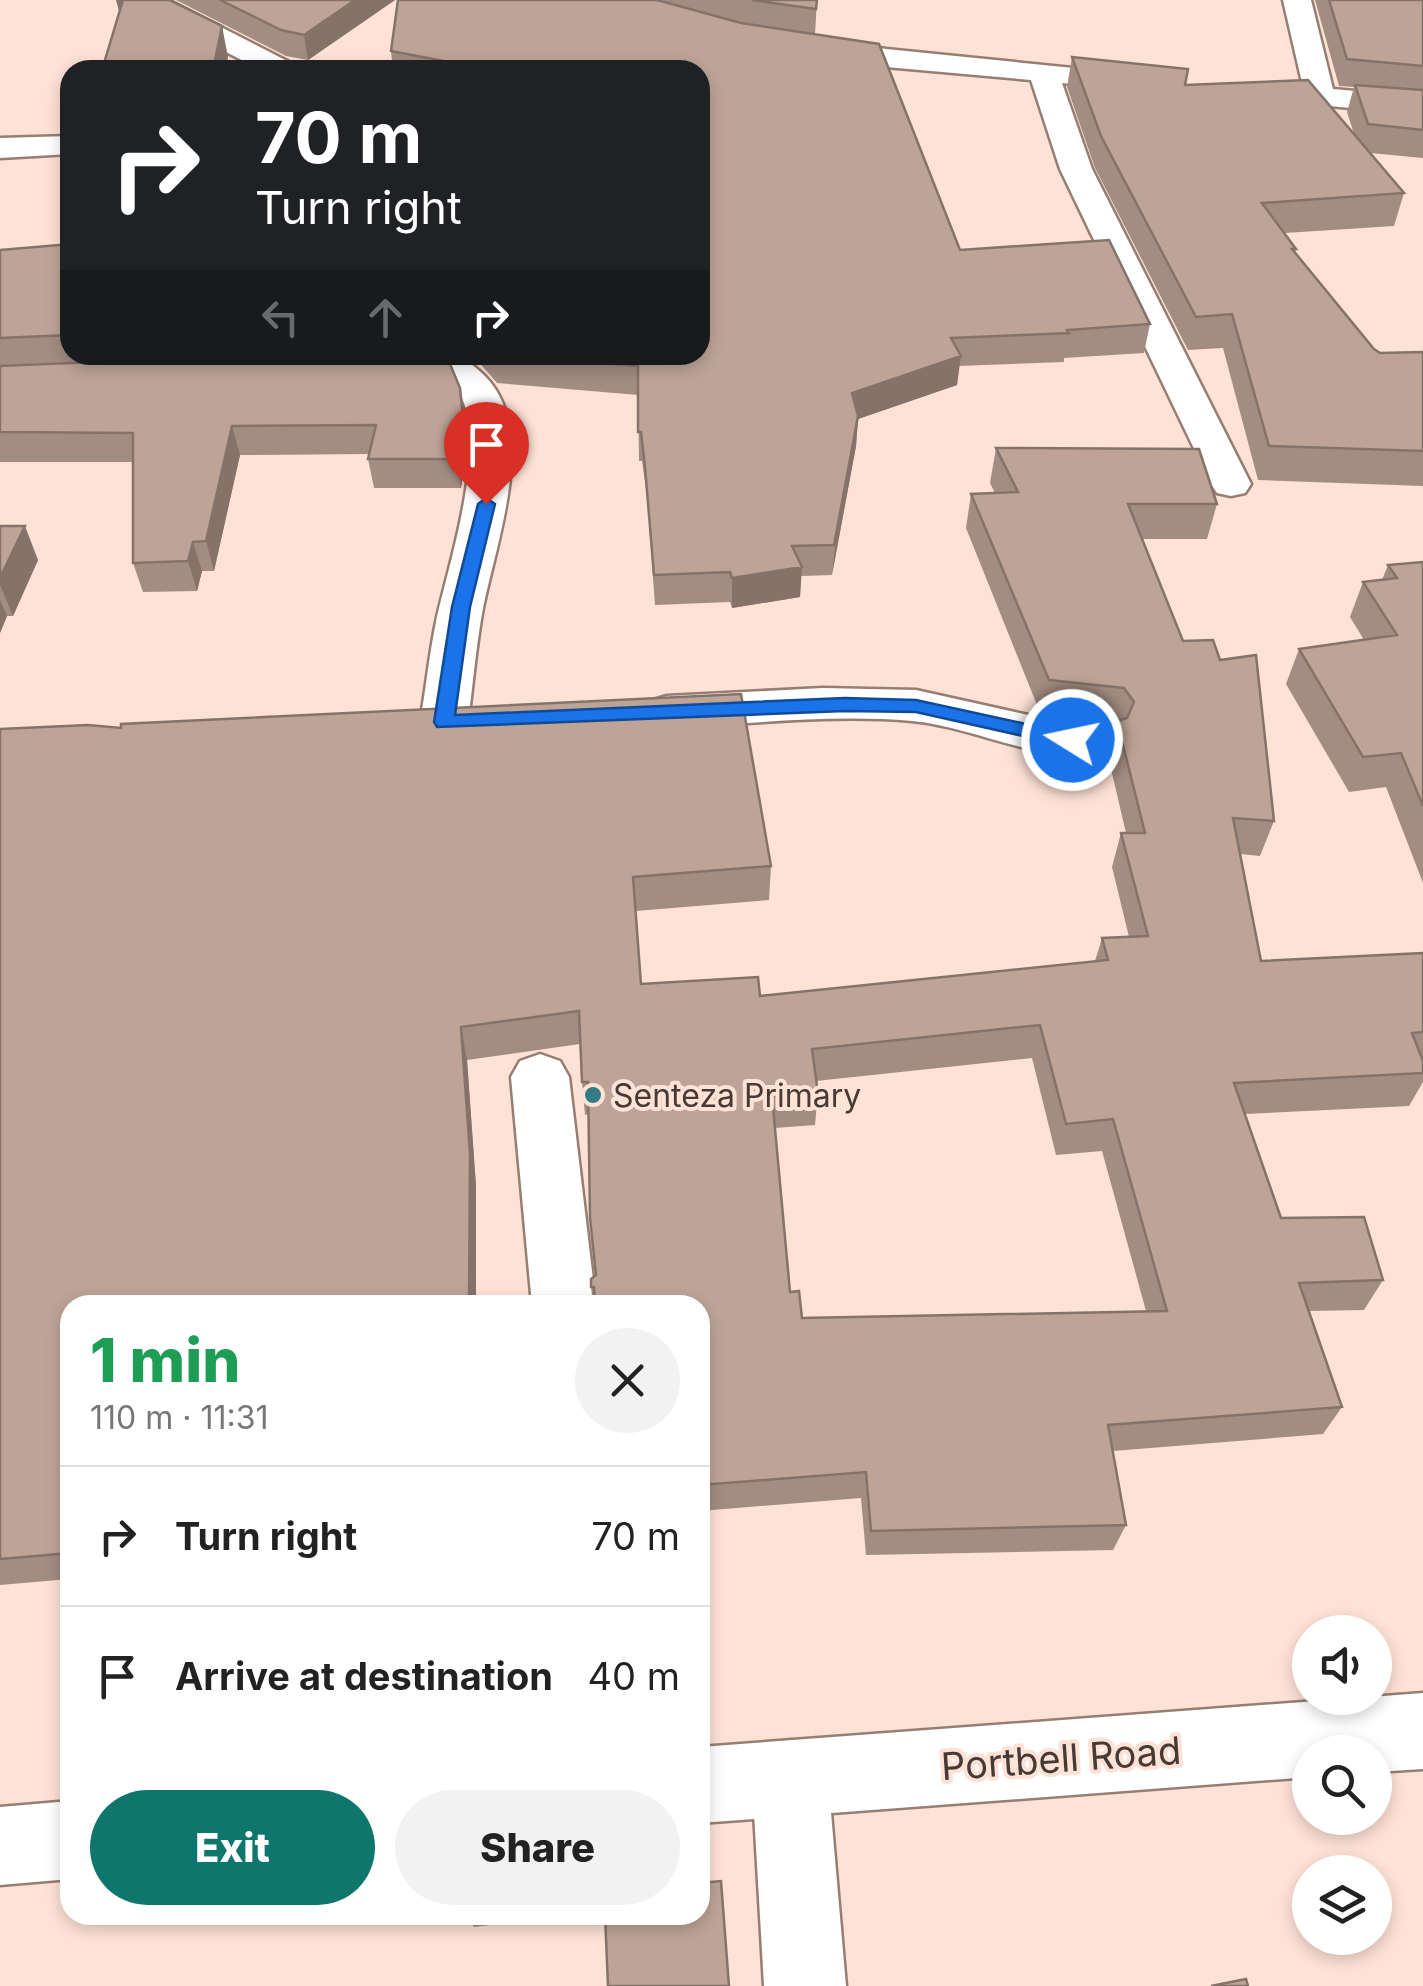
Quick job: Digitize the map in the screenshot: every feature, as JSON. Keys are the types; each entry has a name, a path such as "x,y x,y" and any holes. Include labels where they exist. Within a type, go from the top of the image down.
{"street":[{"path":"146,0 264,60"},
{"path":"1297,0 1320,97"},
{"path":"778,42 886,58 1163,84"},
{"path":"1044,74 1076,170 1231,484"},
{"path":"1222,89 1423,106"},
{"path":"0,148 60,145"},
{"path":"344,367 366,365"},
{"path":"444,722 461,607 486,504 491,441 484,402 453,365"},
{"path":"616,714 845,704 916,706 1032,734 1098,740"},
{"path":"540,1077 563,1295"},
{"name":"Portbell Road","path":"710,1784 1423,1732"},
{"path":"790,1778 805,1986"},
{"path":"0,1846 60,1841"}],"building":[{"path":"123,0 169,0 222,26 215,60 105,60"},
{"path":"220,0 355,0 304,35 281,30"},
{"path":"398,0 657,0 741,23 879,44 960,250 1109,240 1150,324 1067,330 1069,333 951,338 961,356 852,393 858,416 834,545 792,546 802,567 732,578 730,572 654,575 645,467 638,432 638,366 626,365 710,365 710,60 438,60 391,51"},
{"path":"752,0 817,0 816,9"},
{"path":"1329,0 1423,0 1423,66 1347,59"},
{"path":"1072,57 1188,69 1185,85 1308,80 1404,193 1262,203 1296,249 1292,249 1374,349 1380,353 1423,352 1423,451 1269,446 1232,314 1196,317 1101,136"},
{"path":"1355,85 1423,90 1423,130 1368,124"},
{"path":"60,245 60,335 0,338 0,250"},
{"path":"450,365 460,388 463,417 456,459 368,459 376,425 232,426 206,541 193,542 188,561 133,563 133,433 0,432 0,366"},
{"path":"996,448 1199,449 1217,504 1128,504 1183,641 1213,640 1220,660 1256,655 1274,821 1233,818 1261,961 1423,953 1423,1032 1412,1033 1423,1061 1423,1073 1234,1083 1281,1218 1364,1217 1383,1280 1299,1283 1342,1407 1108,1425 1126,1525 871,1531 866,1472 710,1484 710,1295 594,1295 591,1287 591,1279 596,1275 590,1218 588,1082 582,1082 579,1011 461,1027 470,1154 469,1295 60,1295 60,1554 0,1559 0,729 88,725 121,728 121,724 741,694 771,866 633,877 641,984 758,977 760,996 1108,960 1102,938 1148,936 1121,833 1145,833 1117,721 1127,718 1134,702 1124,688 1049,680 971,494 1018,492","holes":["1040,1025 1066,1124 1113,1119 1167,1311 802,1318 799,1291 790,1292 772,1096 818,1093 812,1049"]},
{"path":"0,526 25,526 0,578"},
{"path":"1423,562 1423,806 1401,753 1363,757 1299,649 1397,635 1363,582 1397,578 1388,565"},
{"path":"721,1881 729,1986 608,1986 605,1925 710,1925 710,1882"},
{"path":"1246,1979 1248,1986 1211,1986"}],"place":[{"name":"Senteza Primary","path":"593,1095"}],"route":[{"path":"486,504 461,607 444,722 845,704 916,706 1072,740"}]}
